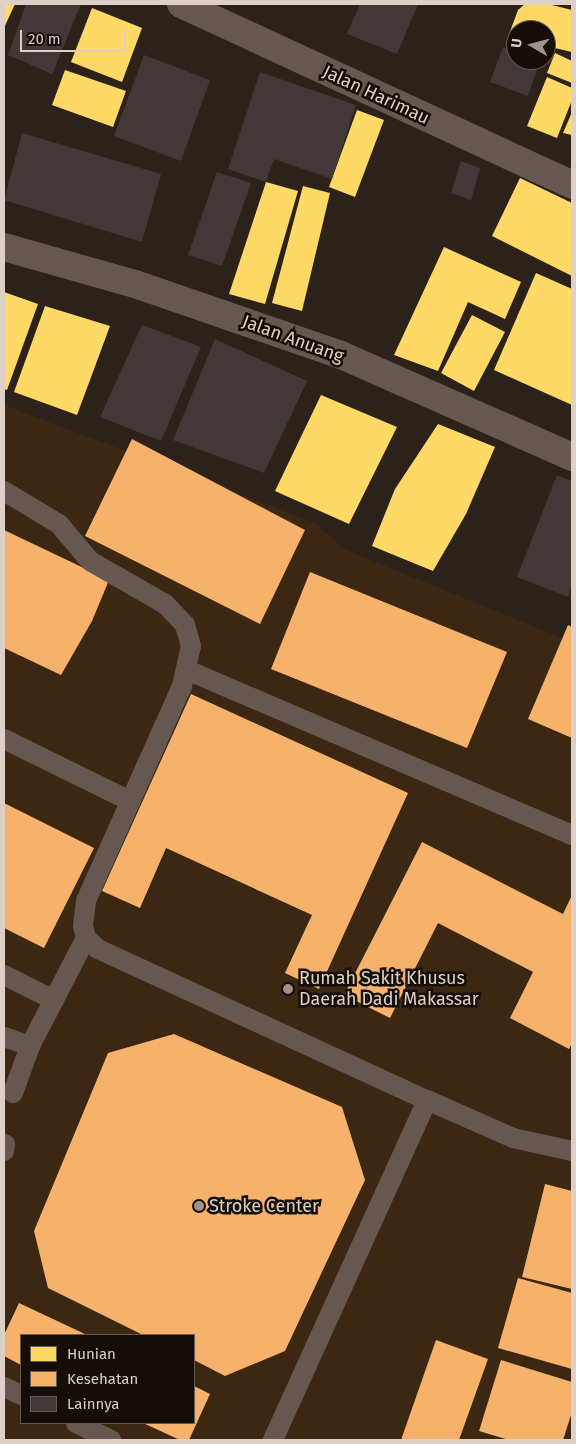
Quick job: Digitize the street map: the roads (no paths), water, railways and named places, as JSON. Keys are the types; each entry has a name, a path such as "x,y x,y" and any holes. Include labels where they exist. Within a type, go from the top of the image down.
{"street":[{"name":"Jalan Harimau","path":"180,4 572,185"},
{"name":"Jalan Anuang","path":"4,247 135,284 341,355 572,457"}],"lane":[{"path":"4,492 59,524 90,561 165,604 184,625 191,646 182,686 86,901 83,926 86,938 98,949 513,1138 572,1151"},
{"path":"186,670 572,834"},
{"path":"4,739 130,801"},
{"path":"12,1093 30,1046 86,938"},
{"path":"4,975 54,1000"},
{"path":"4,1036 30,1046"},
{"path":"273,1440 427,1100"},
{"path":"4,1387 20,1395"},
{"path":"78,1424 111,1440"}],"place":[{"name":"Rumah Sakit Khusus Daerah Dadi Makassar","path":"288,989"},
{"name":"Stroke Center","path":"199,1206"}]}
